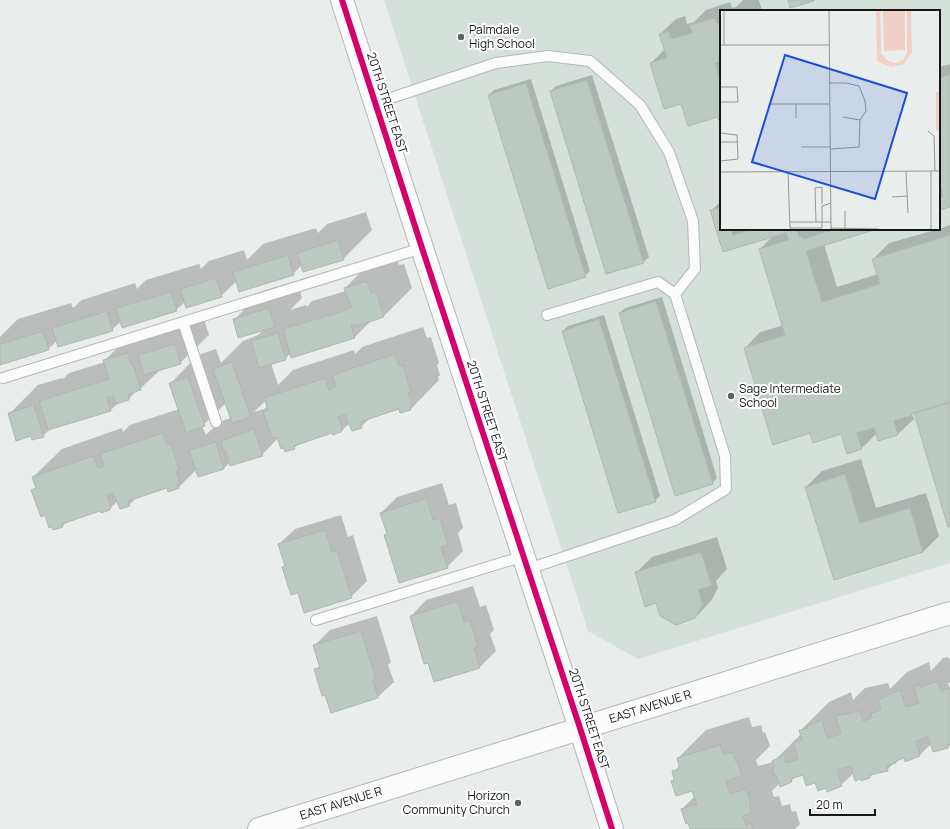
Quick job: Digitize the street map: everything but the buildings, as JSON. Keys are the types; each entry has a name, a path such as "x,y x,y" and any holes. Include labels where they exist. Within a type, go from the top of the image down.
{"street":[{"name":"20TH STREET EAST","path":"342,0 612,829"},
{"name":"EAST AVENUE R","path":"272,827 580,728 950,613"}],"lane":[{"path":"376,103 496,64 548,56 590,61 640,105 669,152 693,221 694,229 695,269 676,294"},
{"path":"3,378 422,248"},
{"path":"316,620 675,520 726,489 725,456 676,294 658,282 547,315"},
{"path":"183,322 216,422"}],"shaded area":[{"name":"Sage Intermediate School","path":"384,0 950,0 950,563 638,659 588,631"}],"cycle path":[{"path":"342,0 612,829"}],"place":[{"name":"Palmdale High School","path":"461,37"},
{"name":"Sage Intermediate School","path":"731,396"},
{"name":"Horizon Community Church","path":"518,803"}]}
